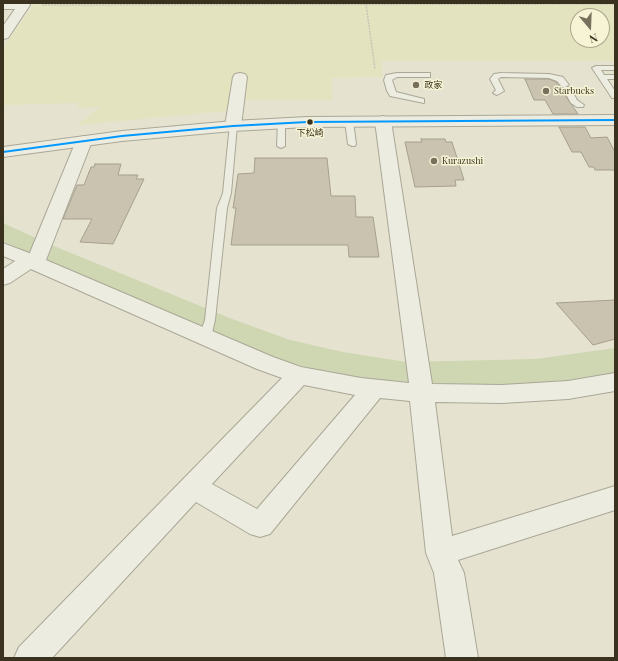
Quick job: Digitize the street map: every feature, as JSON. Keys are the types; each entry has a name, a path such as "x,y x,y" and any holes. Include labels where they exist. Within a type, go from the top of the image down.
{"street":[{"path":"3,5 24,5"},
{"path":"3,35 24,5"},
{"path":"233,126 240,77"},
{"path":"383,120 419,371 440,553 448,573 462,658"},
{"path":"3,152 84,140 281,123 383,120 615,120"},
{"path":"3,278 33,262 84,140"},
{"path":"3,249 265,363 299,375 361,387 421,392 502,394 568,390 615,382"},
{"path":"30,658 299,375"},
{"path":"193,486 260,525 375,388"},
{"path":"440,553 615,498"}],"lane":[{"path":"611,89 596,68 615,68"},
{"path":"421,101 393,94 390,91 388,80 390,77 397,75 427,75"},
{"path":"497,94 500,91 494,79 501,75 549,76 560,79 574,101 580,105"},
{"path":"611,89 615,77"},
{"path":"611,89 615,82"},
{"path":"349,121 352,144"},
{"path":"281,123 281,146"},
{"path":"205,337 210,320 222,208 227,193 233,126"}],"path":[{"path":"366,4 376,74"},
{"path":"24,5 615,4"}],"green space":[{"path":"35,3 615,3 615,61 381,61 383,77 331,78 333,100 229,100 227,111 77,125 100,107 76,108 79,103 3,105 3,47"},
{"path":"3,223 49,244 232,319 290,340 343,352 406,362 536,359 615,348 615,377 528,388 393,383 313,369 267,356 3,241"}],"building":[{"name":"Starbucks","path":"525,79 549,79 556,82 578,114 553,114 545,100 534,100"},
{"path":"559,127 585,127 591,138 607,137 615,152 615,170 595,170 594,167 589,167 581,152 572,152"},
{"name":"Kurazushi","path":"421,139 445,139 446,142 452,142 464,180 455,180 456,186 415,187 405,142 422,142"},
{"path":"255,158 327,158 331,196 355,196 356,217 373,217 379,257 349,257 348,245 231,245 236,208 233,208 238,174 254,173"},
{"path":"95,164 121,164 118,175 138,175 136,179 144,179 113,244 80,242 92,219 63,219 77,185 84,185 91,167 94,167"},
{"path":"615,300 615,339 593,345 556,303"}],"transit line":[{"path":"3,152 122,136 233,126 307,122 615,120"}],"place":[{"name":"政家","path":"416,85"},
{"name":"Starbucks","path":"546,91"},
{"name":"下松崎","path":"310,122"},
{"name":"Kurazushi","path":"434,161"}]}
